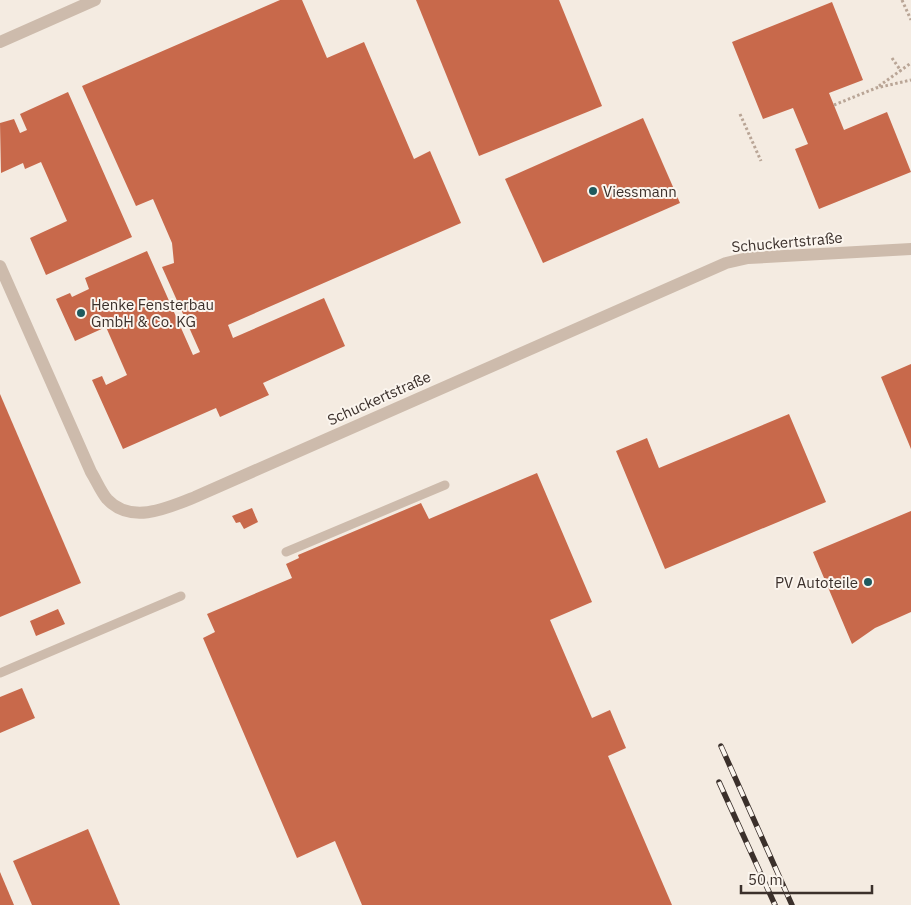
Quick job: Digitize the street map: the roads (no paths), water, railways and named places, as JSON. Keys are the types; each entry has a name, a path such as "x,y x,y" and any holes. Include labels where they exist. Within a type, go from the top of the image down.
{"street":[{"path":"0,42 95,0"},
{"name":"Schuckertstraße","path":"0,266 91,472 107,499 122,509 137,513 162,510 195,497 726,263 748,258 911,249"}],"lane":[{"path":"286,552 445,485"},
{"path":"0,673 181,596"}],"railway":[{"path":"721,746 792,905"},
{"path":"719,782 775,905"}],"place":[{"name":"Viessmann","path":"593,191"},
{"name":"Henke Fensterbau GmbH & Co. KG","path":"81,313"},
{"name":"PV Autoteile","path":"868,582"}]}
